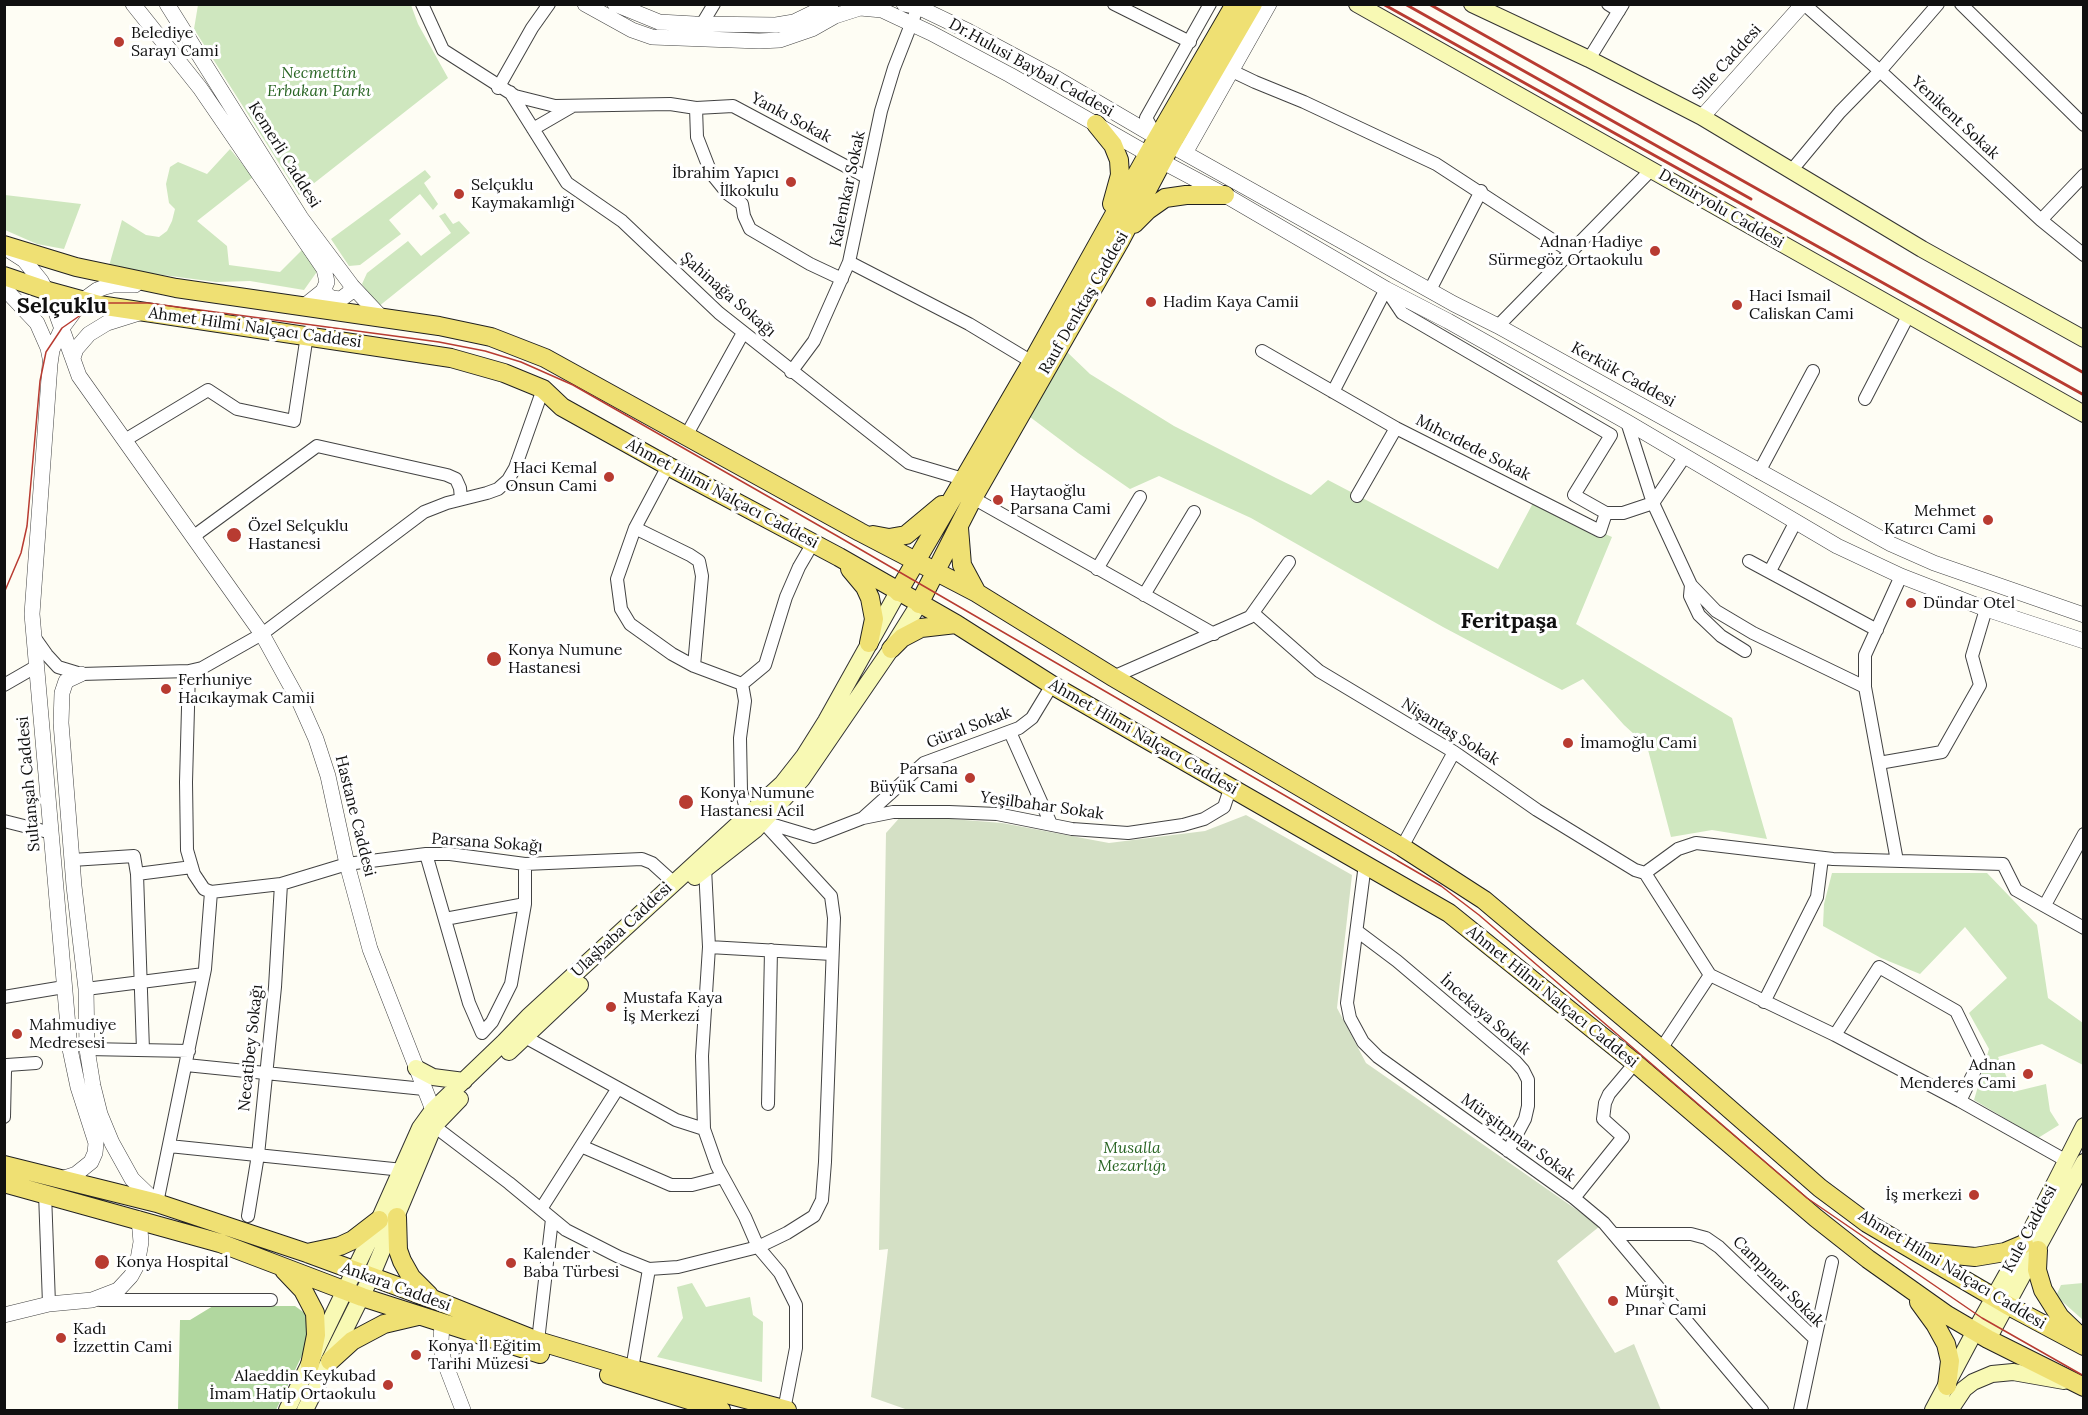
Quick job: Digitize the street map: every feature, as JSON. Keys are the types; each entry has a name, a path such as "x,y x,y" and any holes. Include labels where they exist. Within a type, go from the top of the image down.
{"main road":[{"name":"Rauf Denktaş Caddesi","path":"1171,145 1235,4"},
{"name":"Rauf Denktaş Caddesi","path":"898,592 1100,240 1155,158 1171,145 1253,4"},
{"name":"Demiryolu Caddesi","path":"1357,4 2084,414"},
{"path":"1472,4 1589,58 1702,117 1922,249 2084,339"},
{"path":"1096,124 1113,145 1120,167 1118,183 1100,240"},
{"name":"Rauf Denktaş Caddesi","path":"919,604 973,498 1120,242 1155,158"},
{"path":"1120,242 1140,217 1166,198 1186,195 1225,195"},
{"name":"Ahmet Hilmi Nalçacı Caddesi","path":"4,246 76,267 176,288 439,326 501,341 545,358 860,532 977,593 1113,677 1402,847 1484,900 1661,1049 1820,1188 1867,1222 2000,1301 2084,1346"},
{"name":"Ahmet Hilmi Nalçacı Caddesi","path":"4,276 91,303 451,358 504,373 543,389 562,407 839,557 956,624 1052,685 1449,914 1635,1063 1816,1218 1868,1259 1947,1315 2082,1386"},
{"path":"860,532 881,537 906,535 953,496"},
{"path":"960,525 959,547 962,565 977,593"},
{"path":"839,557 858,578 870,598 874,619 869,643"},
{"name":"Ulaşbaba Caddesi","path":"388,1219 402,1170 420,1128 472,1087 755,818 804,756 826,722 898,592"},
{"name":"Ulaşbaba Caddesi","path":"354,1294 434,1118 464,1081 528,1017 603,950 673,882 802,779 919,604"},
{"path":"891,649 902,638 921,628 956,624"},
{"path":"416,1068 433,1077 464,1081"},
{"name":"Kule Caddesi","path":"2031,1247 2065,1160 2084,1126"},
{"name":"Kule Caddesi","path":"1933,1410 1982,1335 2031,1247 2084,1162"},
{"name":"Ankara Caddesi","path":"4,1165 157,1203 307,1253 538,1341 785,1410"},
{"name":"Ankara Caddesi","path":"4,1183 220,1243 418,1316 721,1410"},
{"path":"307,1253 340,1246 388,1219 402,1262 411,1278 435,1300"},
{"path":"1917,1251 1975,1257 2031,1247 2048,1300 2060,1317 2084,1339"},
{"path":"278,1264 303,1290 315,1312 316,1335 310,1365"},
{"path":"1904,1285 1927,1311 1943,1338 1950,1361 1947,1386"},
{"path":"305,1410 330,1361 354,1294"},
{"path":"287,1410 310,1365 354,1294"},
{"path":"330,1361 352,1341 384,1324 418,1316"},
{"path":"1950,1410 1964,1389 1972,1382 1992,1374 2004,1372 2026,1374 2082,1386"}],"street":[{"name":"Kemerli Caddesi","path":"133,4 200,88 324,269 327,282 322,291"},
{"path":"422,4 443,50 502,88 549,4"},
{"name":"Dr.Hulusi Baybal Caddesi","path":"585,4 632,30 652,37 759,41 780,40 812,29 835,16 860,8 882,10 1010,75 1155,158"},
{"path":"615,4 635,8 659,22 702,24 776,25 794,22 823,7"},
{"path":"702,24 714,4"},
{"path":"1114,4 1190,42"},
{"path":"1210,4 1146,118 1171,145 1232,71 1269,4"},
{"name":"Yenikent Sokak","path":"1803,4 1880,71 2041,220 2084,255"},
{"name":"Sille Caddesi","path":"1702,117 1803,4"},
{"path":"1791,171 1840,112 1880,71 1938,4"},
{"path":"1961,4 2084,125"},
{"name":"Dr.Hulusi Baybal Caddesi","path":"914,5 1054,77 1171,145"},
{"name":"Kalemkar Sokak","path":"791,372 814,341 849,262 881,111 894,68 912,24 914,5"},
{"name":"Kemerli Caddesi","path":"171,6 301,218 352,286 381,317"},
{"path":"1589,58 1616,7"},
{"path":"1232,71 1436,164 1481,191 1570,252"},
{"name":"Yankı Sokak","path":"502,88 515,96 555,106 670,104 696,108 734,106 866,177"},
{"name":"Şahinağa Sokağı","path":"502,88 533,129 567,183 622,221 719,313 909,463 963,478"},
{"path":"533,129 573,105"},
{"path":"696,108 697,137 711,172 728,194 742,204 750,229 810,264 842,279"},
{"name":"Kerkük Caddesi","path":"1171,145 1890,544 1923,558 2084,615"},
{"path":"1155,158 1225,195 1386,289 1448,321 1627,422 1837,546 1901,576 1986,609 2084,641"},
{"path":"1498,326 1652,169"},
{"path":"2041,220 2084,175"},
{"path":"1430,290 1481,191"},
{"name":"Hastane Caddesi","path":"4,246 24,260 48,291 79,376 262,634 300,704 323,759 333,794 347,864 370,950 434,1118"},
{"path":"849,262 969,324 1032,362"},
{"path":"51,364 52,350 62,328 91,303 97,290 113,285 176,288"},
{"path":"303,307 322,291 331,298 341,299 349,293 352,286"},
{"path":"4,288 37,323 48,348 51,364"},
{"path":"1333,392 1386,289"},
{"path":"1386,289 1402,313 1611,435 1574,495 1606,513 1623,513 1653,503 1685,456"},
{"path":"73,358 76,349 89,334 107,323 142,312"},
{"path":"1865,399 1908,316"},
{"path":"686,436 743,333"},
{"path":"125,440 208,390 237,409 294,421 307,335"},
{"name":"Mıhcıdede Sokak","path":"1262,351 1396,428 1600,531 1606,513"},
{"name":"Sultanşah Caddesi","path":"51,364 33,592 35,637 64,987 73,1068 96,1143 91,1161 76,1174 61,1179"},
{"path":"1759,472 1813,371"},
{"path":"49,388 63,375 79,376"},
{"path":"35,637 58,667 81,674 189,671 202,668 262,634 413,519 435,507 498,489 508,480 515,468 543,389"},
{"path":"1627,422 1653,503 1691,585 1716,611 1744,628 1865,687"},
{"path":"1357,496 1396,428"},
{"path":"194,536 317,446 447,475 456,479 461,499"},
{"path":"668,466 636,528 617,579 621,609 630,624 694,666 742,684"},
{"path":"1097,569 1140,497"},
{"path":"973,498 1214,634"},
{"path":"1144,594 1194,512"},
{"path":"1770,571 1795,523"},
{"path":"636,528 699,561 702,576 694,666"},
{"path":"742,684 765,665 786,597 813,543"},
{"path":"1749,561 1877,630"},
{"path":"1113,677 1250,617 1289,562"},
{"path":"1897,861 1865,687 1865,655 1901,576"},
{"path":"1691,585 1690,596 1699,615 1721,636 1745,651"},
{"path":"1879,763 1942,752 1980,685 1972,656 1986,609"},
{"name":"Nişantaş Sokak","path":"1253,613 1319,671 1454,752 1538,810 1640,872"},
{"path":"4,685 37,666"},
{"path":"157,1203 204,974 216,891 204,889 194,874 187,850 189,671"},
{"path":"81,674 66,681 62,693 61,723 72,860 86,989 87,1048 100,1114 112,1143 132,1179 157,1203"},
{"path":"20,677 31,681 38,688"},
{"path":"434,1118 566,1230 619,1257 649,1269 678,1267 758,1247 814,1216 822,1200 825,1162 834,918 831,896 755,818 741,791 740,738 745,701 742,684"},
{"name":"Güral Sokak","path":"863,818 924,763 1019,728 1032,718 1052,685"},
{"path":"1010,732 1051,824"},
{"path":"1402,847 1454,752"},
{"name":"Yeşilbahar Sokak","path":"755,818 814,837 863,818 893,812 997,814 1094,832 1128,833 1183,825 1204,819 1224,807 1229,792 1236,792"},
{"path":"4,821 52,833"},
{"path":"2045,905 2084,834"},
{"path":"2065,1160 1836,1035 1710,975 1640,872 1678,849 1696,843 1822,858 2002,864 2016,890 2084,928"},
{"path":"426,854 470,1003 482,1033 492,1022 510,984 525,904 525,864"},
{"name":"Parsana Sokağı","path":"216,891 281,884 347,864 426,854 468,855 547,865 642,859 652,863 673,882"},
{"path":"72,860 134,856 137,874 143,1050"},
{"path":"1764,1002 1817,897 1822,858"},
{"name":"Mürşitpınar Sokak","path":"1365,864 1347,1003 1350,1018 1363,1041 1378,1057 1574,1198 1615,1234 1642,1270 1762,1410"},
{"path":"137,874 192,867"},
{"path":"705,868 709,947 702,1056 704,1129 723,1177 758,1247 780,1273 796,1305 796,1348 785,1410"},
{"name":"Necatibey Sokağı","path":"248,1216 258,1155 281,884"},
{"path":"445,920 525,904"},
{"name":"İncekaya Sokak","path":"1357,931 1397,961 1523,1070 1528,1080 1528,1106 1525,1119 1508,1150"},
{"path":"709,947 832,954"},
{"path":"768,1104 771,950"},
{"path":"1836,1035 1879,967 1956,1011 1980,1060 1960,1101"},
{"path":"86,989 204,974"},
{"path":"1661,1049 1710,975"},
{"path":"4,997 64,987"},
{"path":"525,1037 676,1120 704,1129"},
{"path":"87,1048 189,1051"},
{"path":"1574,1198 1623,1137 1603,1119 1605,1103 1609,1094 1635,1063"},
{"path":"4,1117 5,1071 8,1065 36,1064"},
{"path":"186,1065 424,1089"},
{"path":"541,1209 618,1088"},
{"path":"169,1146 402,1170"},
{"path":"581,1146 671,1185 692,1185 723,1177"},
{"path":"45,1193 49,1304"},
{"path":"92,1300 118,1290 131,1276 140,1253 139,1219"},
{"path":"538,1341 552,1219"},
{"name":"Campınar Sokak","path":"1615,1234 1691,1234 1706,1238 1719,1247 1815,1339 1800,1410"},
{"path":"1815,1339 1832,1262"},
{"path":"632,1369 649,1269"},
{"path":"4,1315 49,1304 92,1300 271,1300"},
{"path":"442,1323 443,1358 463,1410"}],"green space":[{"name":"Necmettin Erbakan Parkı","path":"198,5 411,5 418,24 448,78 299,195 194,29"},
{"path":"230,149 253,177 197,221 227,246 229,265 280,272 306,246 321,266 304,290 250,281 216,282 109,266 122,220 146,235 159,237 167,231 175,209 169,203 166,184 170,167 178,162 207,174"},
{"path":"425,170 431,177 424,183 438,204 433,210 420,194 389,220 401,234 360,265 349,266 331,239"},
{"path":"5,195 81,204 64,249 37,244 5,230"},
{"path":"445,213 453,224 459,221 470,233 378,307 362,284 367,273 408,241 421,256 451,233 439,216"},
{"path":"1066,351 1090,374 1174,426 1276,478 1311,495 1328,480 1498,569 1533,503 1612,537 1576,624 1732,718 1767,839 1712,830 1671,837 1647,746 1624,725 1583,679 1562,690 1443,627 1251,518 1159,476 1130,489 1078,453 1026,414"},
{"name":"Musalla Mezarlığı","path":"902,815 1002,823 1109,843 1205,831 1246,815 1352,875 1337,1008 1366,1063 1600,1226 1557,1261 1615,1353 1634,1344 1661,1410 908,1410 871,1397 888,1249 879,1250 886,833"},
{"path":"1832,873 1987,873 2037,925 2048,998 2083,1023 2083,1065 2042,1044 1998,1057 2013,1092 2046,1084 2050,1111 2059,1125 2038,1138 1974,1100 1989,1049 1969,1013 2007,978 1965,927 1920,974 1881,958 1823,926 1824,904"},
{"path":"692,1283 706,1307 750,1297 753,1315 763,1322 762,1382 657,1357 683,1318 677,1287"},
{"path":"2083,1283 2083,1320 2056,1296 2061,1285"},
{"path":"213,1306 295,1306 306,1314 307,1345 276,1410 178,1410 180,1320 190,1320"}],"tram line":[{"path":"4,593 21,553 27,526 40,381 46,352 62,328 88,310 107,303 148,303 439,342 485,351 521,362 573,385 1441,886 1479,915 1807,1198 1982,1318 2084,1376"}],"railway":[{"path":"1383,4 2084,395"},
{"path":"1405,4 1751,199"},
{"path":"1429,4 2084,373"}],"place":[{"name":"Belediye Sarayı Cami","path":"119,42"},
{"name":"İbrahim Yapıcı İlkokulu","path":"791,182"},
{"name":"Selçuklu Kaymakamlığı","path":"459,194"},
{"name":"Adnan Hadiye Sürmegöz Ortaokulu","path":"1655,251"},
{"name":"Hadim Kaya Camii","path":"1151,302"},
{"name":"Haci Ismail Caliskan Cami","path":"1737,305"},
{"name":"Haci Kemal Onsun Cami","path":"609,477"},
{"name":"Haytaoğlu Parsana Cami","path":"998,500"},
{"name":"Mehmet Katırcı Cami","path":"1988,520"},
{"name":"Özel Selçuklu Hastanesi","path":"234,535"},
{"name":"Dündar Otel","path":"1911,603"},
{"name":"Konya Numune Hastanesi","path":"494,659"},
{"name":"Ferhuniye Hacıkaymak Camii","path":"166,689"},
{"name":"İmamoğlu Cami","path":"1568,743"},
{"name":"Parsana Büyük Cami","path":"970,778"},
{"name":"Konya Numune Hastanesi Acil","path":"686,802"},
{"name":"Mustafa Kaya İş Merkezi","path":"611,1007"},
{"name":"Mahmudiye Medresesi","path":"17,1034"},
{"name":"Adnan Menderes Cami","path":"2028,1074"},
{"name":"İş merkezi","path":"1974,1195"},
{"name":"Konya Hospital","path":"102,1262"},
{"name":"Kalender Baba Türbesi","path":"511,1263"},
{"name":"Mürşit Pınar Cami","path":"1613,1301"},
{"name":"Kadı İzzettin Cami","path":"61,1338"},
{"name":"Konya İl Eğitim Tarihi Müzesi","path":"416,1355"},
{"name":"Alaeddin Keykubad İmam Hatip Ortaokulu","path":"388,1385"}],"district":[{"name":"Selçuklu","path":"62,307"},
{"name":"Feritpaşa","path":"1509,622"}]}
